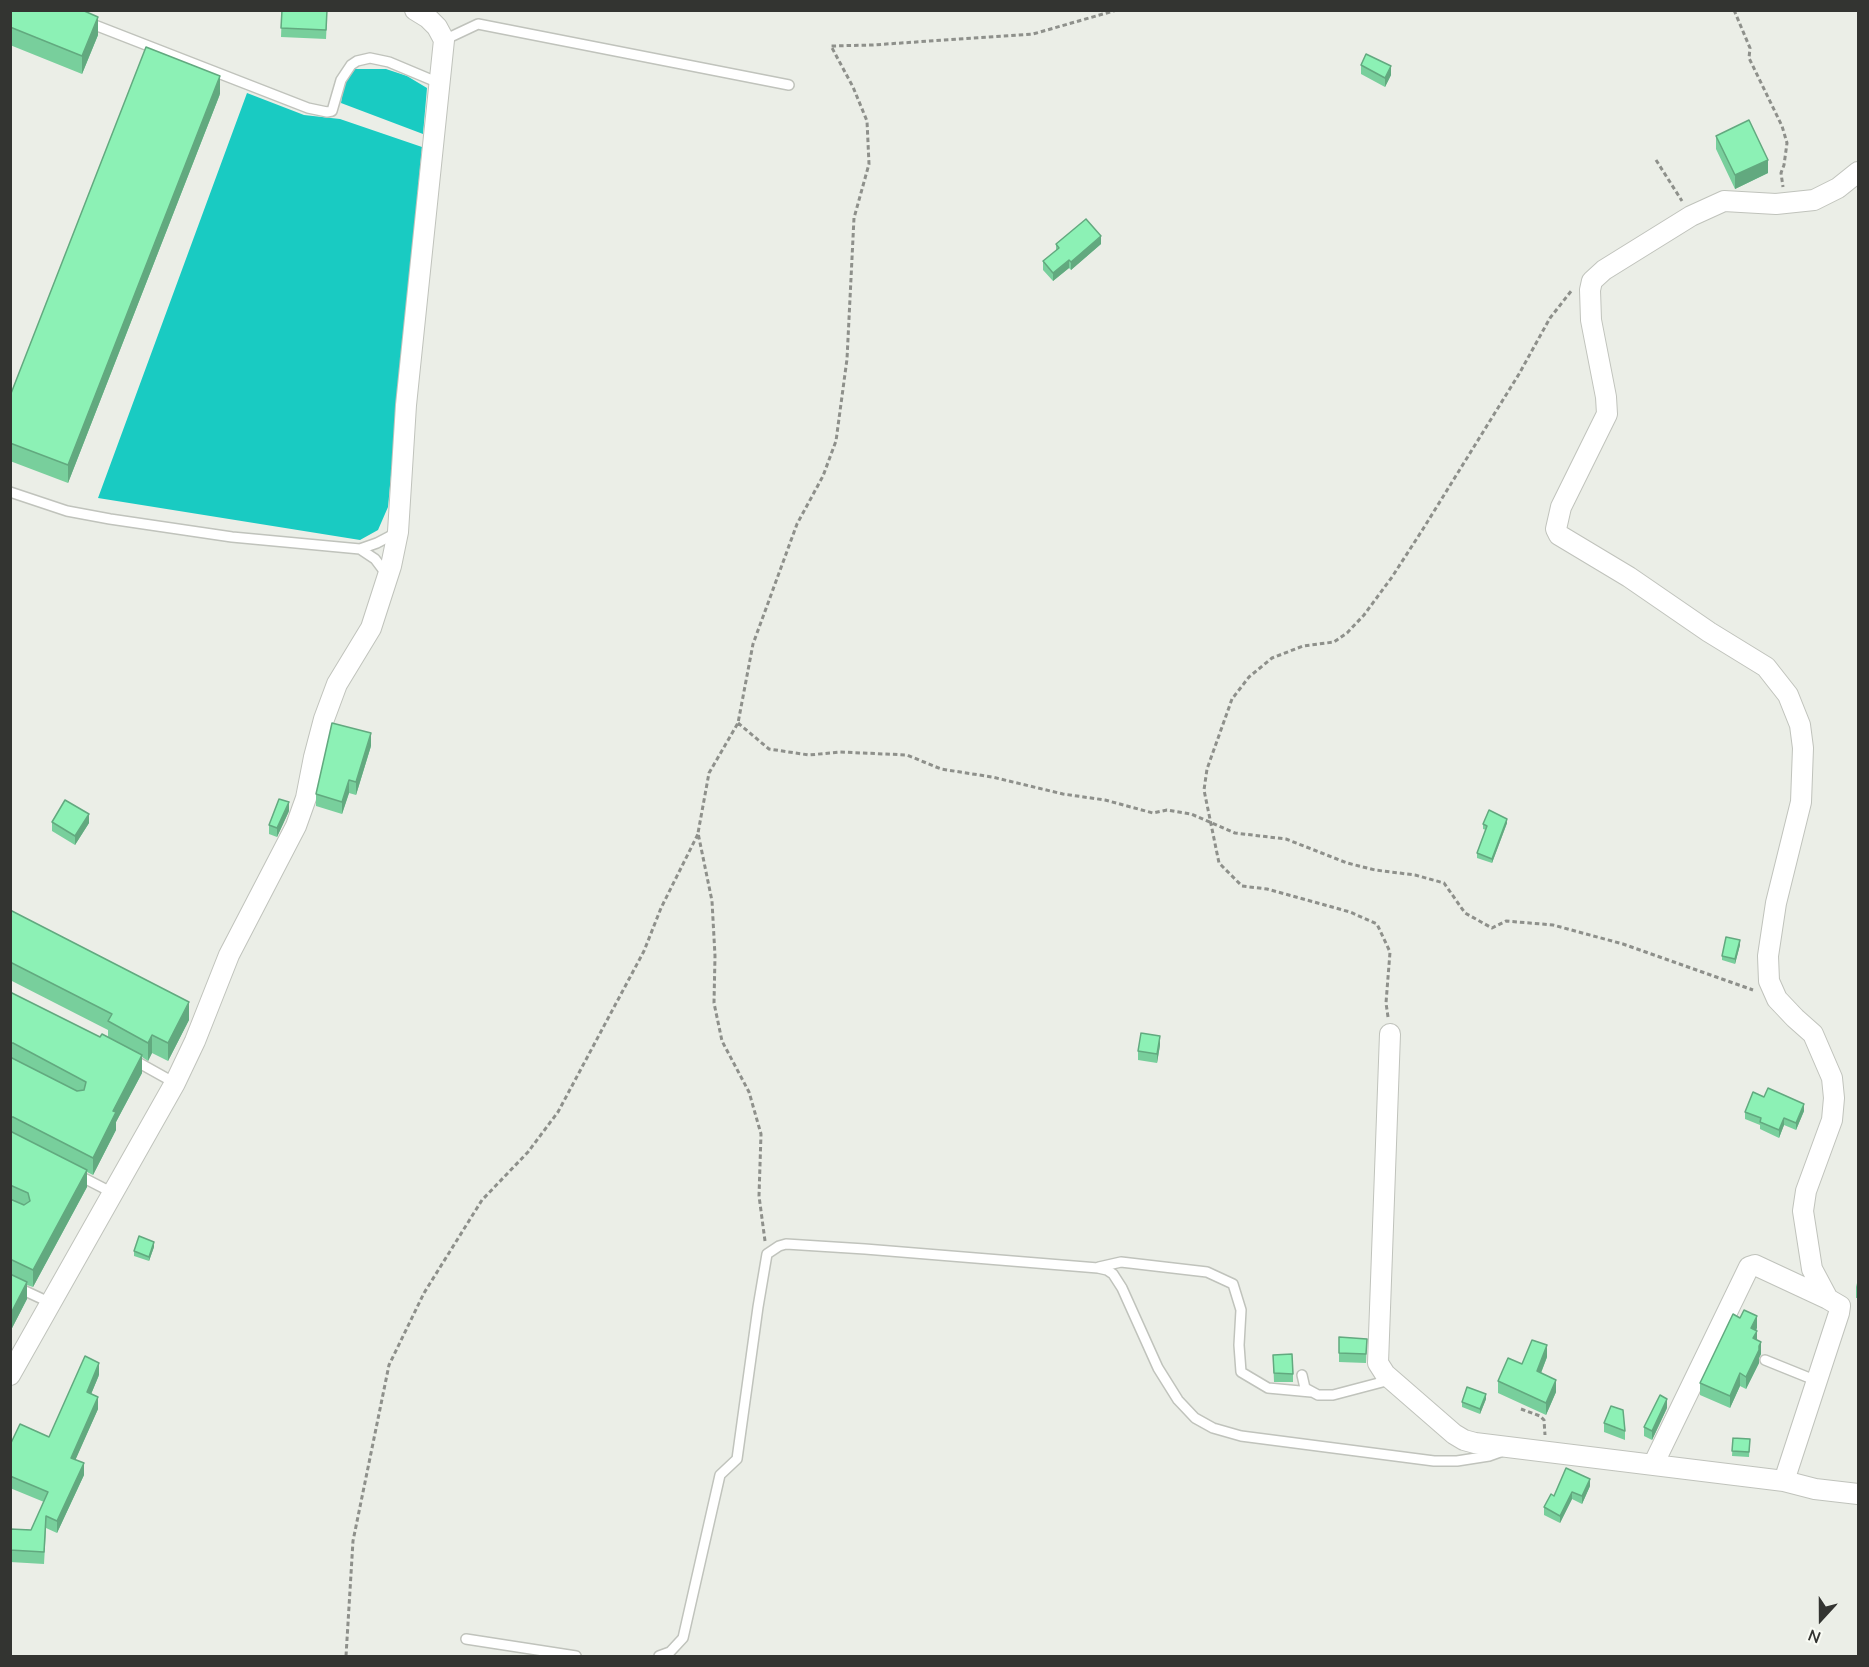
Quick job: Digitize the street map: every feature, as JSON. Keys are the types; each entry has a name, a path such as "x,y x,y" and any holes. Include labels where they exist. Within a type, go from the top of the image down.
{"street":[{"path":"13,1364 51,1304 175,1083 195,1041 229,955 296,826 306,798 324,719 337,684 371,628 387,576 398,532 406,405 444,40 437,27 415,10"},
{"path":"1828,1299 1812,1269 1803,1211 1806,1191 1832,1120 1834,1098 1832,1078 1813,1034 1777,999 1769,981 1768,956 1776,903 1801,802 1803,748 1800,725 1788,696 1766,667 1569,542 1559,535 1556,529 1561,507 1607,414 1606,397 1591,320 1592,281 1604,270 1691,216 1724,201 1787,204 1814,200 1838,188 1858,172"},
{"path":"1390,1034 1378,1363 1385,1374 1464,1440 1784,1481 1815,1489 1858,1494"},
{"path":"1653,1465 1750,1265 1760,1267 1839,1304 1840,1310 1784,1481"}],"lane":[{"path":"78,19 308,108 327,112 332,111 341,80 351,65 357,61 370,58 389,62 439,83"},
{"path":"444,40 478,24 789,85"},
{"path":"10,492 66,511 231,537 360,549 398,532"},
{"path":"360,549 375,559 387,576"},
{"path":"126,1056 175,1083"},
{"path":"72,1172 113,1193"},
{"path":"659,1656 670,1652 683,1638 720,1475 737,1459 767,1254 786,1244 1098,1268 1113,1274 1122,1288 1158,1368 1178,1401 1195,1418 1213,1428 1241,1436 1434,1461 1457,1461 1489,1456 1514,1448"},
{"path":"1098,1268 1121,1262 1207,1272 1233,1284 1241,1310 1239,1345 1241,1372 1268,1388 1311,1392"},
{"path":"10,1284 51,1304"},
{"path":"1765,1360 1816,1381"},
{"path":"1302,1374 1305,1388 1318,1395 1334,1395 1392,1379"},
{"path":"466,1639 576,1656"}],"path":[{"path":"346,1656 353,1541 389,1365 424,1293 482,1200 528,1152 558,1112 644,951 661,908 698,833 709,773 738,723 753,644 797,524 823,476 836,441 846,371 854,218 869,164 867,121 853,87 831,46 1033,34 1117,10"},
{"path":"1734,10 1750,48 1749,58 1782,126 1787,143 1781,173 1787,204"},
{"path":"1656,160 1691,216"},
{"path":"1390,1034 1386,1003 1390,952 1377,924 1340,909 1267,889 1242,886 1220,863 1204,790 1208,769 1232,699 1249,676 1272,658 1303,646 1334,642 1347,633 1364,615 1423,529 1519,374 1550,318 1577,284 1592,281"},
{"path":"738,723 769,749 809,755 840,752 907,755 941,769 992,777 1063,794 1105,800 1153,813 1167,810 1191,814 1235,833 1286,839 1347,863 1375,870 1415,874 1444,883 1465,913 1492,928 1506,921 1553,925 1623,944 1777,999"},
{"path":"698,833 712,901 715,956 714,1003 722,1041 749,1092 761,1134 759,1197 767,1254"},
{"path":"1521,1408 1544,1420 1546,1452"}],"water":[{"path":"355,69 386,69 407,76 427,88 423,134 341,103 344,84"},
{"path":"247,93 304,115 340,119 422,147 388,507 378,530 360,540 98,498"}],"building":[{"path":"10,10 82,10 98,17 82,56 10,27"},
{"path":"282,10 327,10 326,30 281,28"},
{"path":"146,47 220,76 68,465 10,443 10,396"},
{"path":"1366,54 1391,66 1385,78 1361,65"},
{"path":"1749,120 1768,160 1735,175 1716,136"},
{"path":"1086,219 1101,236 1071,262 1069,260 1053,273 1043,261 1059,248 1056,244"},
{"path":"332,723 371,733 356,782 349,780 342,802 316,794"},
{"path":"279,799 289,802 277,828 269,825"},
{"path":"65,800 89,814 75,836 52,822"},
{"path":"1489,810 1507,819 1492,859 1477,853 1487,826 1483,824"},
{"path":"10,910 189,1002 168,1043 152,1035 148,1043 108,1021 112,1014 10,962"},
{"path":"1726,937 1740,940 1735,959 1722,956"},
{"path":"10,992 100,1037 102,1034 142,1055 113,1111 116,1112 93,1158 10,1117 10,1057 77,1091 84,1090 86,1082 10,1043"},
{"path":"1141,1033 1160,1036 1157,1054 1138,1051"},
{"path":"1768,1088 1804,1104 1796,1123 1784,1118 1779,1130 1760,1122 1761,1118 1745,1112 1753,1092 1764,1097"},
{"path":"10,1131 87,1170 33,1270 10,1261 10,1199 24,1205 30,1201 28,1193 10,1185"},
{"path":"139,1236 154,1242 149,1257 134,1251"},
{"path":"10,1274 27,1282 10,1315"},
{"path":"1744,1310 1757,1316 1751,1328 1757,1331 1753,1338 1761,1342 1746,1377 1740,1373 1730,1396 1700,1383 1733,1314 1740,1318"},
{"path":"1339,1337 1367,1339 1366,1354 1339,1353"},
{"path":"1532,1340 1547,1345 1537,1371 1556,1380 1546,1403 1498,1381 1508,1358 1522,1364"},
{"path":"1292,1354 1293,1374 1274,1373 1273,1355"},
{"path":"85,1356 99,1363 87,1392 98,1397 71,1458 84,1463 57,1521 46,1516 44,1552 10,1550 10,1529 31,1530 48,1492 10,1476 10,1445 20,1424 49,1437"},
{"path":"1467,1387 1486,1394 1480,1409 1462,1402"},
{"path":"1660,1395 1667,1399 1652,1431 1644,1427"},
{"path":"1611,1406 1623,1410 1625,1431 1604,1423"},
{"path":"1733,1438 1750,1439 1749,1452 1732,1451"},
{"path":"1566,1468 1590,1479 1582,1496 1572,1492 1560,1516 1544,1507 1551,1494 1554,1496"}]}
